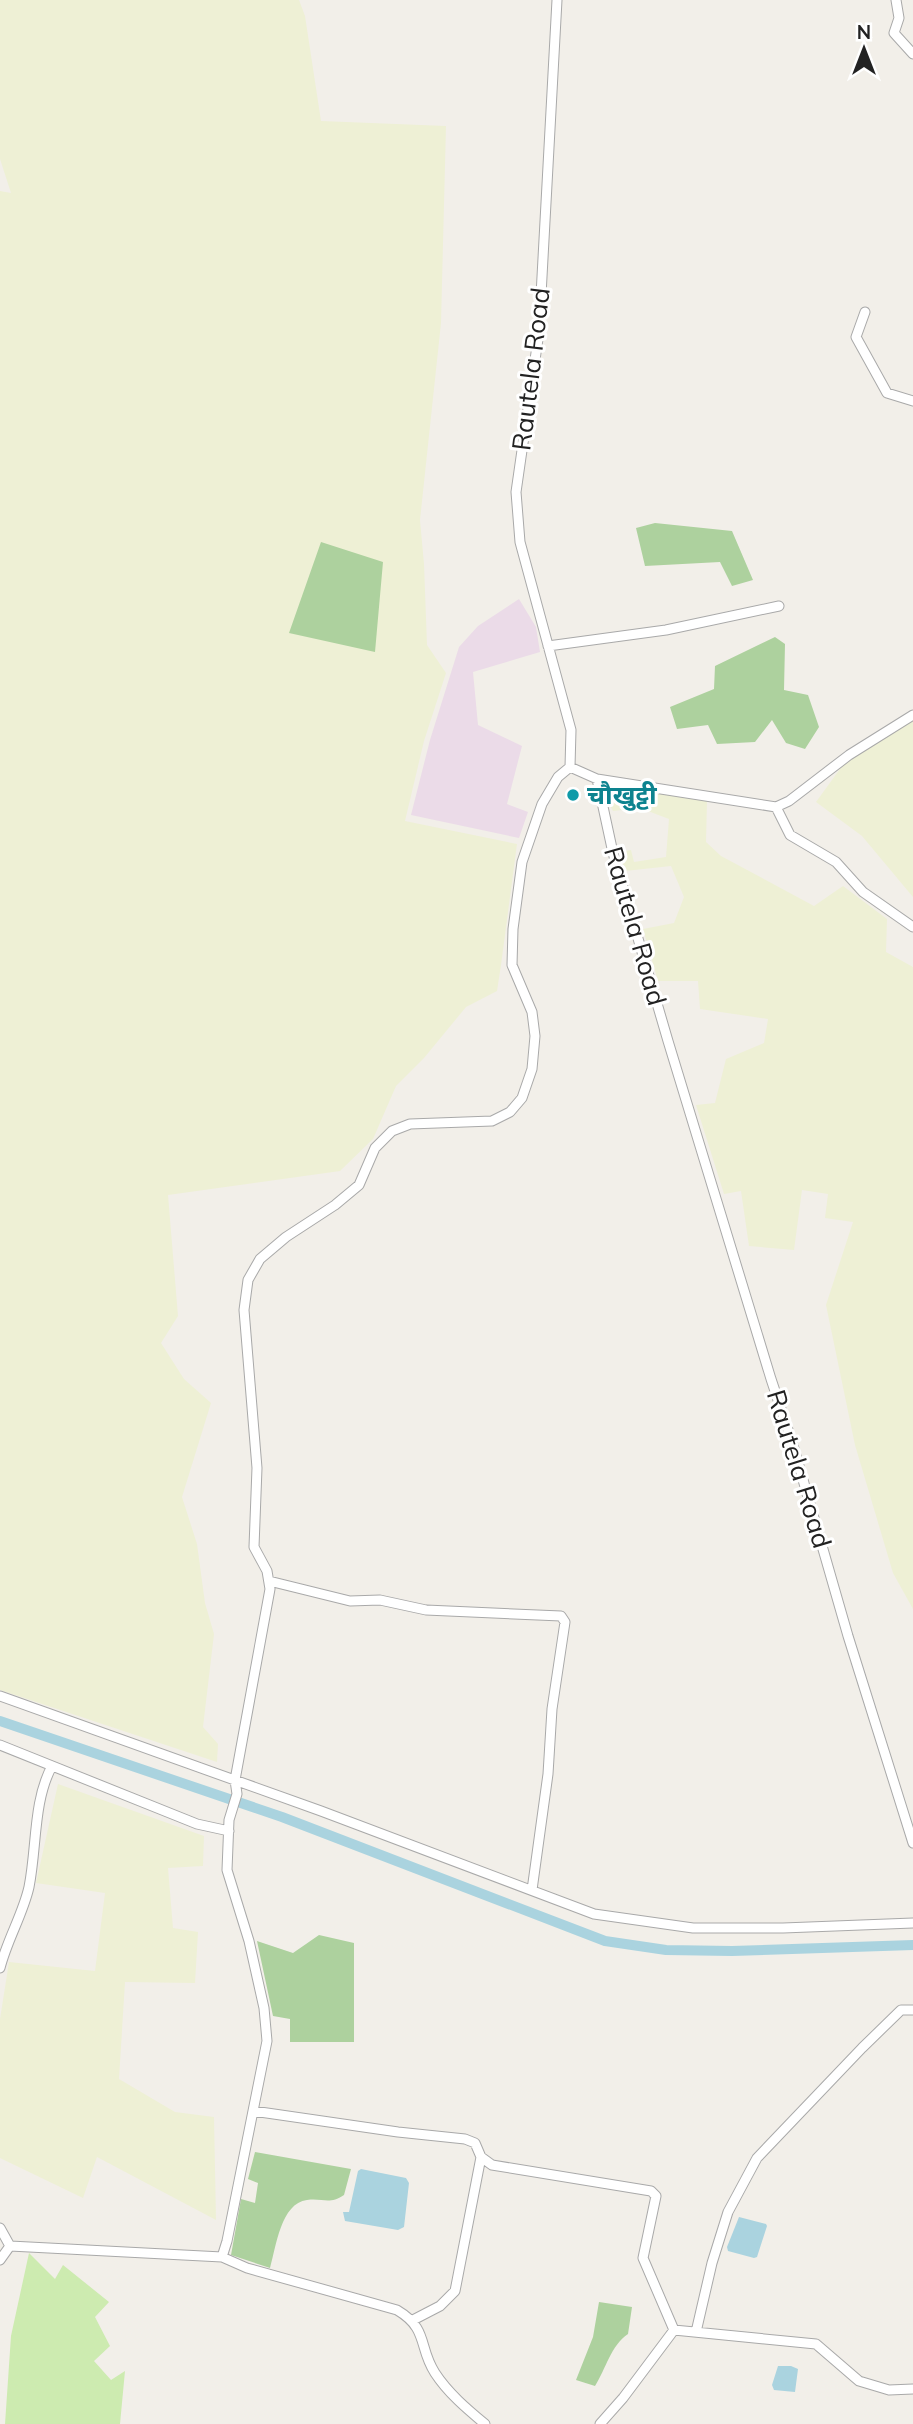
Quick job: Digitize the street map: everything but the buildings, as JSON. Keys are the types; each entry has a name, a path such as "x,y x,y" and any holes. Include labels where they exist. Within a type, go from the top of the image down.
{"street":[{"name":"Rautela Road","path":"557,0 540,332 516,492 520,542 570,730 570,767"},
{"path":"896,0 899,18 894,33 913,54"},
{"path":"865,312 856,337 887,393 913,401"},
{"path":"548,646 666,630 779,606"},
{"path":"222,2258 228,2241 267,2041 264,2008 249,1941 227,1870 229,1826 237,1794 235,1780 270,1589 267,1571 254,1546 257,1468 244,1310 248,1279 260,1259 277,1244 335,1205 359,1185 375,1148 392,1130 410,1124 492,1121 510,1112 522,1098 532,1069 535,1036 532,1012 512,965 513,929 522,862 541,804 558,776 570,767 597,779 776,807 789,801 849,755 913,715"},
{"name":"Rautela Road","path":"597,779 613,853 668,1041 913,1843"},
{"path":"776,807 790,835 836,862 863,892 913,928"},
{"path":"269,1581 350,1601 380,1600 426,1610 561,1616 565,1622 552,1709 548,1774 532,1890"},
{"path":"0,1696 235,1780 594,1914 692,1928 913,1923"},
{"path":"0,1745 197,1824 229,1826"},
{"path":"0,1968 5,1946 29,1889 43,1783 52,1766"},
{"path":"696,2332 712,2263 728,2212 757,2158 901,2010 913,2010"},
{"path":"253,2111 465,2139 475,2143 481,2157 492,2165 651,2190 656,2196 643,2258 674,2330"},
{"path":"413,2320 440,2306 455,2291 481,2157"},
{"path":"0,2228 10,2246"},
{"path":"10,2246 222,2258 247,2269 397,2310 413,2320 434,2372 459,2401 485,2424"},
{"path":"0,2260 10,2246"},
{"path":"674,2330 816,2344 859,2381 889,2390 913,2389"},
{"path":"600,2424 674,2330"}],"shaded area":[{"path":"519,599 536,627 540,652 473,672 478,725 522,746 507,804 528,812 519,838 411,815 430,740 459,647 478,626"}],"green space":[{"path":"0,0 299,0 305,16 321,121 446,126 441,323 420,520 427,645 446,673 424,741 405,821 517,844 501,965 497,991 466,1007 424,1058 396,1086 373,1139 340,1171 168,1195 178,1316 161,1343 184,1379 211,1403 182,1497 197,1544 205,1603 214,1634 203,1727 218,1744 217,1762 0,1690 0,191 11,193 0,159"},
{"path":"655,523 732,531 753,580 732,586 720,562 645,566 636,528"},
{"path":"321,542 383,562 375,652 289,633"},
{"path":"775,637 785,644 784,690 808,695 819,727 805,749 786,743 772,720 755,742 717,744 708,725 677,729 670,707 714,689 715,666"},
{"path":"913,719 913,897 862,836 816,802 845,762"},
{"path":"615,785 707,801 706,842 721,856 814,906 843,886 887,919 886,952 913,967 913,1609 893,1573 855,1445 826,1305 853,1222 825,1218 828,1194 802,1190 794,1250 749,1246 741,1191 724,1194 696,1105 715,1103 726,1059 764,1043 768,1019 700,1009 698,981 658,981 643,929 674,923 684,897 671,866 625,871 619,852 631,850 634,862 666,857 669,819 640,808 613,811 608,802"},
{"path":"58,1784 204,1836 203,1866 168,1868 173,1928 198,1932 195,1983 125,1982 119,2079 175,2112 214,2117 216,2220 97,2157 83,2198 0,2158 0,2019 9,1962 95,1971 105,1893 36,1883"},
{"path":"319,1935 354,1943 354,2042 290,2042 290,2019 273,2016 257,1941 293,1953"},
{"path":"255,2152 351,2169 344,2195 330,2200 307,2200 291,2209 277,2238 270,2268 231,2255 241,2199 255,2203 258,2183 248,2179"},
{"path":"29,2253 55,2279 63,2265 109,2302 95,2317 110,2346 94,2361 111,2380 125,2371 120,2424 5,2424 11,2336"},
{"path":"599,2302 632,2307 628,2334 613,2351 595,2386 576,2380 593,2337"}],"water":[{"path":"361,2169 406,2178 409,2183 404,2227 398,2230 345,2221 343,2212 349,2212 358,2171"},
{"path":"739,2217 767,2226 757,2257 728,2251 727,2247"},
{"path":"778,2366 798,2369 795,2392 774,2390 772,2385"}],"waterway":[{"path":"0,1721 282,1817 605,1941 666,1950 732,1951 913,1945"}],"place":[{"name":"चौखुट्टी","path":"573,795"}]}
